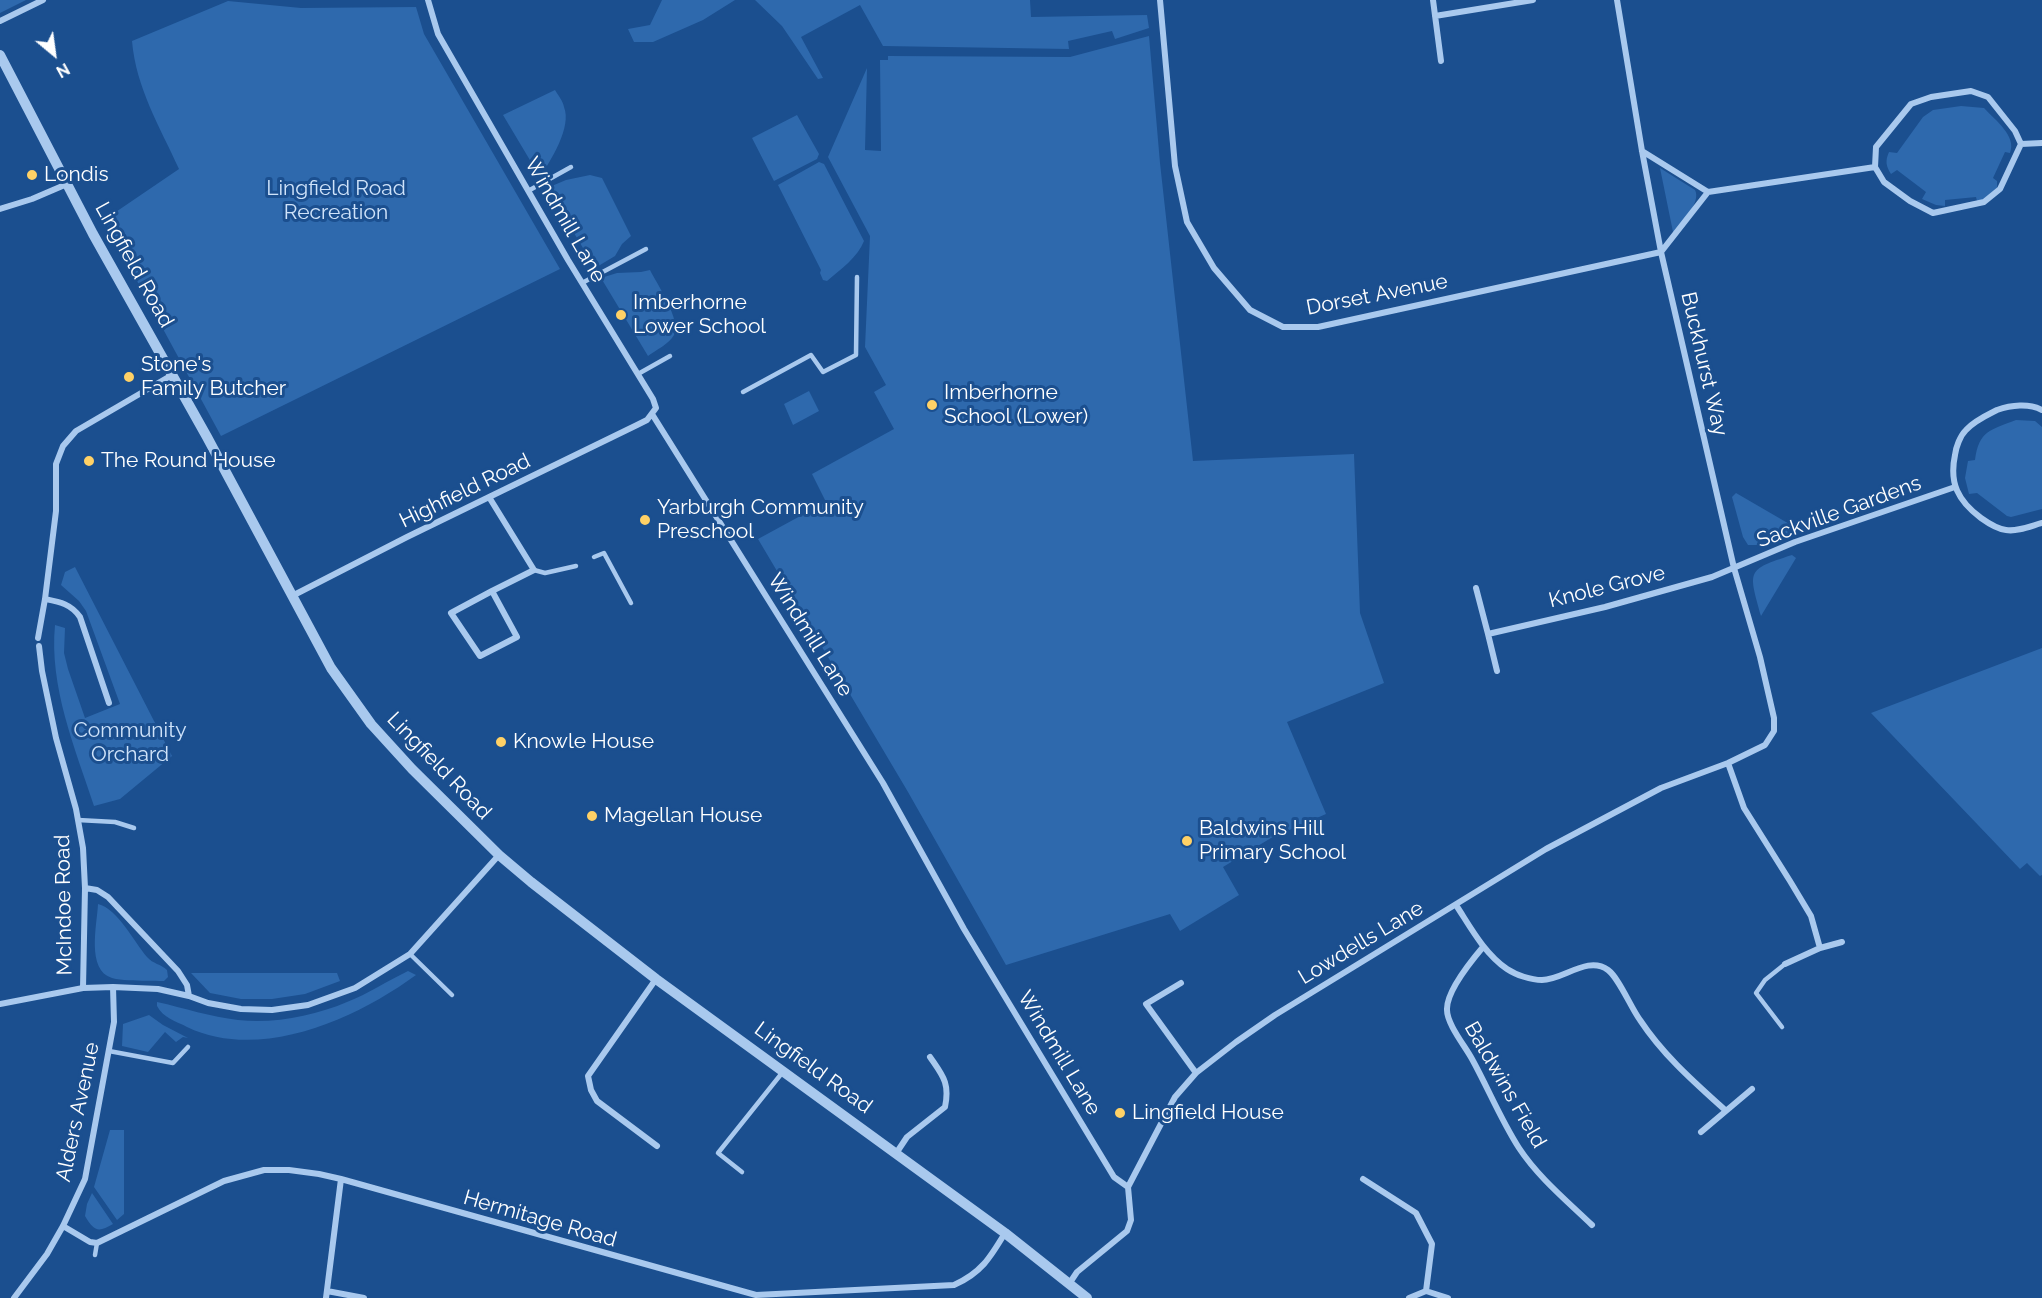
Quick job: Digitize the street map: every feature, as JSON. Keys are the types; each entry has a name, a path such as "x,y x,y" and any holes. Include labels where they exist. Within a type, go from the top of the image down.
{"street":[{"path":"0,21 43,0"},
{"name":"Windmill Lane","path":"428,0 438,34 582,283 653,399 656,408 652,414 883,783 964,929 1114,1177 1128,1187"},
{"name":"Dorset Avenue","path":"1160,0 1175,166 1187,222 1214,268 1250,310 1283,327 1318,327 1661,252"},
{"path":"1433,0 1441,62"},
{"path":"1435,16 1533,0"},
{"name":"Buckhurst Way","path":"1617,0 1661,252 1734,568 1760,657 1774,718 1774,731"},
{"name":"Lingfield Road","path":"0,56 67,184 331,668 371,723 412,769 499,855 531,882 656,979 897,1152 1087,1298"},
{"path":"1971,91 1988,97 2015,131 2021,144 2000,189 1984,202 1932,213 1910,201 1884,182 1875,167 1876,147 1911,104 1930,97 1971,91"},
{"path":"2021,144 2042,143"},
{"path":"1642,151 1708,192 1875,167"},
{"path":"0,209 32,199 67,184"},
{"path":"1661,252 1708,192"},
{"path":"38,638 56,511 56,464 63,446 76,431 172,375"},
{"name":"Sackville Gardens","path":"2042,410 2023,405 2005,407 1983,417 1965,430 1956,447 1952,469 1959,497 1989,524 2007,531 2042,523"},
{"name":"Highfield Road","path":"292,596 647,420 652,414"},
{"name":"Sackville Gardens","path":"1734,568 1795,542 1955,488"},
{"path":"489,497 534,570 492,591 452,613 480,656 517,637 492,591"},
{"name":"Knole Grove","path":"1488,634 1605,607 1712,577 1734,568"},
{"path":"1476,588 1497,671"},
{"path":"45,599 65,603 80,617 109,702"},
{"name":"McIndoe Road","path":"39,646 56,738 78,820 83,848 85,888 83,988"},
{"name":"Lowdells Lane","path":"1128,1187 1175,1098 1196,1073 1275,1015 1546,849 1661,788 1728,763 1765,746 1774,731"},
{"path":"1728,763 1744,808 1811,916 1820,948"},
{"path":"0,1004 83,988 113,987 158,989 208,1003 241,1009 272,1010 308,1005 355,988 410,954 499,855"},
{"path":"85,888 97,890 108,897 178,971 187,984 189,996"},
{"path":"1456,905 1483,947 1508,969 1542,980 1554,978 1581,967 1595,965 1608,970 1640,1021 1674,1063 1725,1110"},
{"path":"1785,964 1820,948 1842,942"},
{"name":"Baldwins Field","path":"1483,947 1463,972 1452,992 1446,1009 1451,1022 1520,1150 1539,1173 1592,1225"},
{"path":"656,979 588,1076 591,1090 597,1101 657,1146"},
{"path":"1181,983 1146,1004 1196,1073"},
{"name":"Alders Avenue","path":"14,1298 47,1254 85,1179 114,1022 113,987"},
{"path":"897,1152 907,1137 945,1107 948,1094 945,1080 930,1057"},
{"path":"1701,1132 1752,1089"},
{"name":"Hermitage Road","path":"97,1243 214,1186 264,1170 289,1170 340,1179 756,1295 954,1285 979,1271 1005,1233"},
{"path":"340,1179 327,1294 364,1298"},
{"path":"1363,1179 1416,1212 1432,1244 1426,1291"},
{"path":"1069,1284 1077,1272 1127,1231 1131,1220 1128,1187"},
{"path":"63,1226 90,1242 97,1243"},
{"path":"1409,1298 1426,1291 1448,1298"}],"lane":[{"path":"528,191 571,167"},
{"path":"582,283 646,249"},
{"path":"743,392 811,355 823,372 856,355 857,277"},
{"path":"638,374 670,356"},
{"path":"594,557 604,553 631,603"},
{"path":"534,570 545,573 576,566"},
{"path":"78,820 115,822 134,828"},
{"path":"410,954 452,995"},
{"path":"1782,1027 1756,993 1764,980 1785,964"},
{"path":"109,1051 173,1063 188,1047"},
{"path":"742,1172 718,1153 784,1071"},
{"path":"96,1255 97,1243"}],"green space":[{"path":"0,0 26,0 0,13"},
{"path":"662,0 735,0 703,20 653,42 634,42 628,29 650,25"},
{"path":"755,0 1030,0 1031,17 1147,15 1149,28 1115,39 1112,31 1068,41 1069,49 883,46 860,5 801,37 823,78 818,79 782,26"},
{"name":"Lingfield Road Recreation","path":"228,1 301,8 416,7 424,34 560,269 221,436 104,220 179,169 138,75 132,41"},
{"name":"Imberhorne School (Lower)","path":"1149,36 1160,163 1193,461 1354,454 1360,613 1384,683 1287,722 1326,814 1271,838 1223,867 1239,895 1180,931 1170,914 1006,965 908,792 758,539 826,502 812,474 894,429 874,392 886,385 865,347 870,236 828,157 867,68 865,150 881,151 880,60 888,60 888,56 1070,57"},
{"path":"555,90 562,100 566,115 565,124 559,143 540,177 503,115"},
{"path":"1961,106 1984,108 2008,134 2010,153 2005,152 1993,178 1997,181 1997,188 1983,200 1977,201 1976,197 1945,200 1945,206 1936,205 1922,199 1926,192 1897,170 1891,174 1887,166 1887,158 1889,152 1897,153 1923,117 1933,110"},
{"path":"797,115 819,154 817,159 774,181 752,138"},
{"path":"819,162 824,164 864,241 853,258 827,281 823,280 821,270 778,185"},
{"path":"1660,168 1695,190 1694,205 1673,232"},
{"path":"590,175 602,178 631,236 622,244 615,256 595,268 547,188 566,180"},
{"path":"650,270 672,312 676,329 669,341 648,356 601,278 617,273"},
{"path":"809,391 819,411 793,425 784,404"},
{"path":"2016,420 2035,421 2042,427 2042,509 2011,517 1977,493 1969,494 1965,478 1968,461 1975,460 1983,437 1993,429"},
{"path":"1736,493 1798,529 1798,532 1758,545 1748,545 1743,537 1732,497"},
{"path":"1792,555 1796,558 1761,616 1754,590 1754,574 1766,565"},
{"name":"Community Orchard","path":"75,567 172,756 120,799 94,806 65,717 60,694 54,648 55,625 65,628 64,653 85,718 120,704 86,611 79,601 61,585 65,572"},
{"path":"2042,648 2042,875 2040,876 2027,863 2020,869 1871,713"},
{"path":"98,904 119,919 149,959 167,970 168,977 164,981 118,979 104,973 96,957 95,946"},
{"path":"408,971 416,975 365,1007 306,1031 276,1038 245,1040 215,1037 170,1019 157,1006 157,1002 238,1020 280,1020 334,1007"},
{"path":"191,973 337,973 340,981 305,994 272,999 241,999 210,993"},
{"path":"149,1015 188,1038 183,1037 176,1042 165,1032 148,1052 122,1046 123,1024"},
{"path":"110,1130 124,1130 124,1214 117,1220 94,1187"},
{"path":"92,1193 113,1224 104,1229 97,1229 91,1225 85,1216"}],"place":[{"name":"Londis","path":"32,175"},
{"name":"Imberhorne Lower School","path":"621,315"},
{"name":"Stone's Family Butcher","path":"129,377"},
{"name":"Imberhorne School (Lower)","path":"932,405"},
{"name":"The Round House","path":"89,461"},
{"name":"Yarburgh Community Preschool","path":"645,520"},
{"name":"Knowle House","path":"501,742"},
{"name":"Magellan House","path":"592,816"},
{"name":"Baldwins Hill Primary School","path":"1187,841"},
{"name":"Lingfield House","path":"1120,1113"}]}
